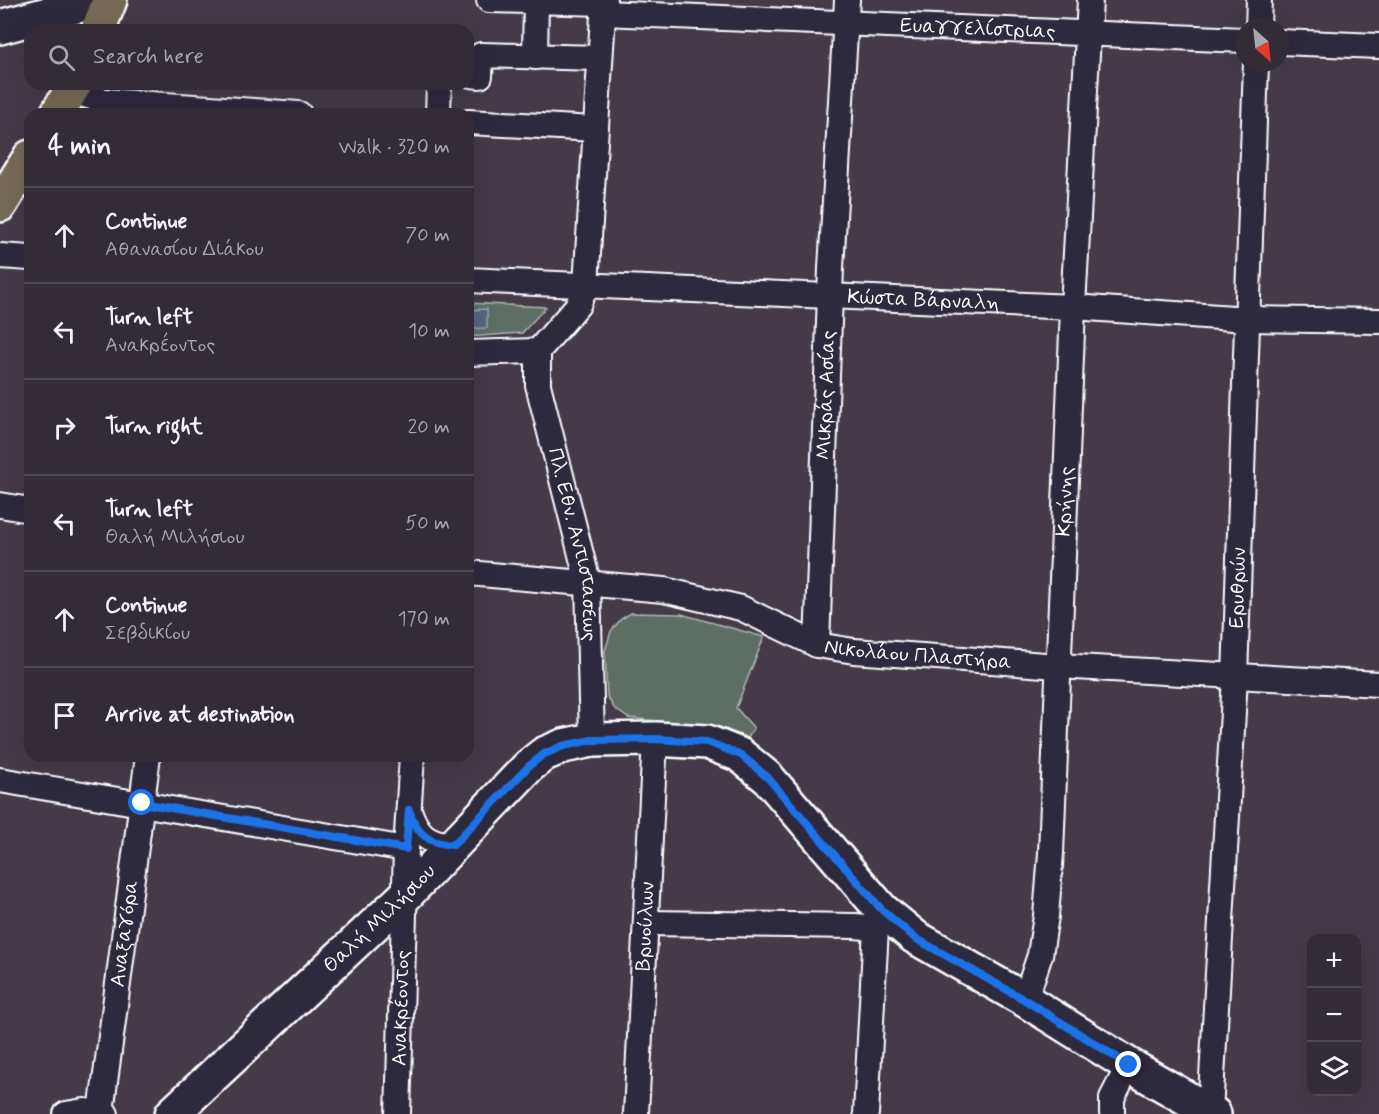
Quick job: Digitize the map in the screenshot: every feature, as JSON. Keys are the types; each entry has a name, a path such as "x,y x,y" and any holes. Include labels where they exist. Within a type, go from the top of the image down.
{"main road":[{"path":"100,24 110,0"},
{"path":"0,205 24,167"}],"street":[{"path":"0,27 99,0"},
{"name":"Ευαγγελίστριας","path":"489,0 604,6 847,12 1089,34 1235,40"},
{"name":"Κρήνης","path":"1025,1000 1040,955 1051,853 1073,307 1090,0"},
{"path":"1258,18 1259,0"},
{"path":"535,57 537,1"},
{"path":"474,353 538,351 578,305 586,285 594,129 604,6"},
{"name":"Μικράς Ασίας","path":"817,645 831,295 847,12"},
{"path":"1289,42 1379,46"},
{"path":"474,75 480,76 481,55 600,58"},
{"name":"Ερυθρών","path":"1212,1113 1235,677 1256,72"},
{"path":"438,108 439,90"},
{"path":"67,96 204,108"},
{"path":"474,122 594,129"},
{"path":"0,256 24,258"},
{"name":"Κώστα Βάρναλη","path":"474,279 1073,307 1248,319 1379,321"},
{"name":"Πλ. Εθν. Αντιστασεως","path":"538,351 538,385 588,582 592,740"},
{"path":"0,505 24,509"},
{"name":"Νικολάου Πλαστήρα","path":"474,573 664,590 741,608 817,645 854,651 1058,666 1379,684"},
{"name":"Θαλή Μιλήσιου","path":"172,1114 405,896 529,766 544,754 563,746 592,740 655,739 707,742 741,755 768,778 879,919 1025,1000 1129,1065 1212,1113"},
{"name":"Βρυούλων","path":"636,1114 655,739"},
{"name":"Αναξαγόρα","path":"104,1113 147,762"},
{"name":"Ανακρέοντος","path":"398,1114 406,849 412,762"},
{"path":"0,780 406,849"},
{"path":"409,810 420,833 432,841 453,845"},
{"path":"646,923 855,926 879,919 866,1114"},
{"path":"1112,1114 1113,1098 1129,1065"},
{"path":"66,1114 104,1113"}],"green space":[{"path":"474,303 546,307 522,333 474,337"},
{"path":"631,613 681,614 764,637 736,708 754,728 748,738 720,727 628,718 614,708 607,696 605,651 611,631 621,619"}],"water":[{"path":"487,309 487,328 474,329 474,310"}],"route":[{"path":"142,803 406,849 409,810 420,833 432,841 453,845 529,766 544,754 563,746 592,740 655,739 707,742 741,755 768,778 882,910 915,938 1025,1000 1129,1065"}]}
